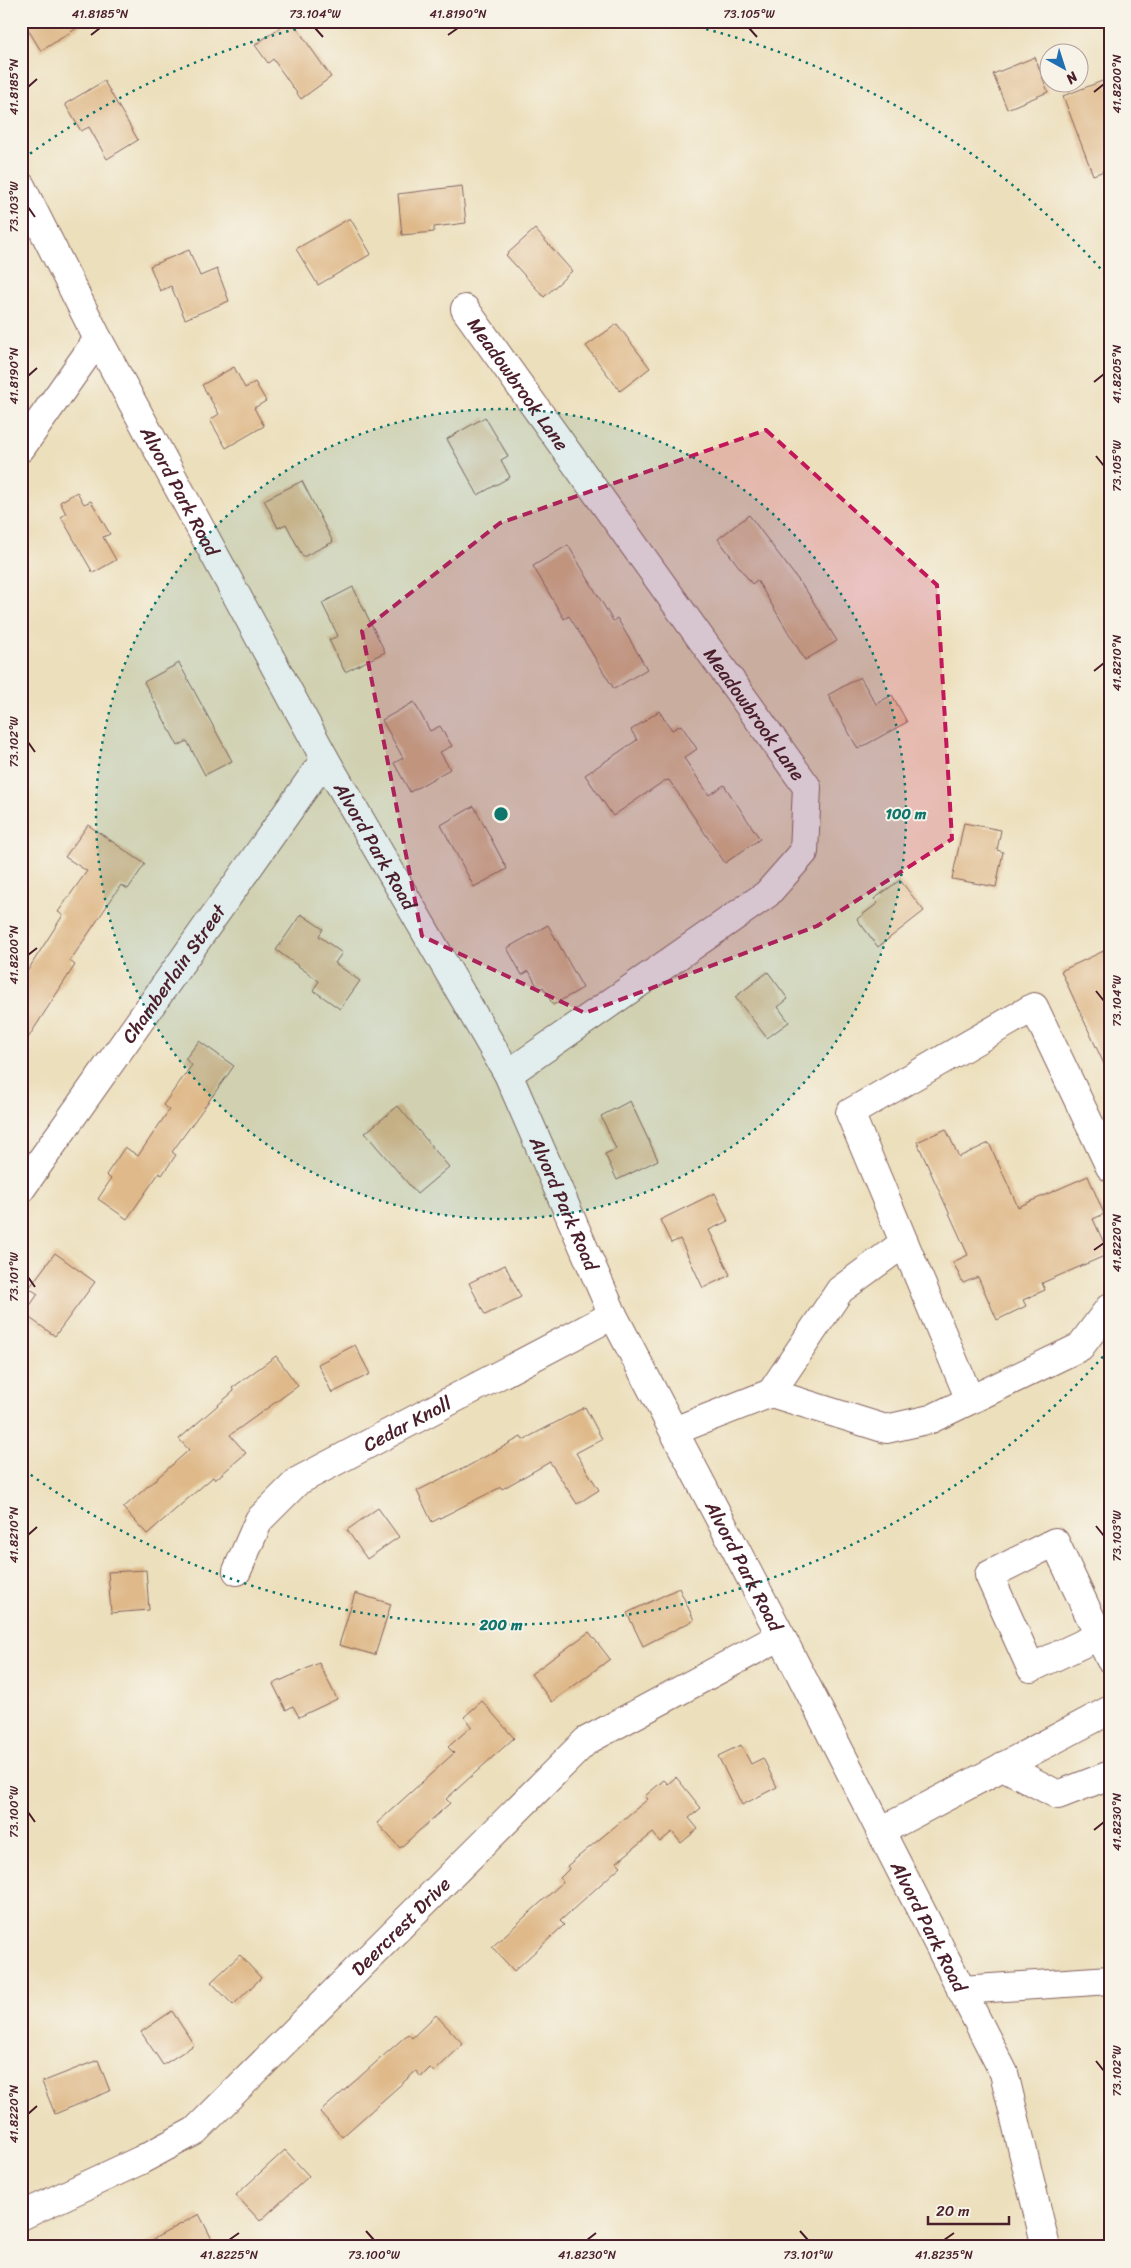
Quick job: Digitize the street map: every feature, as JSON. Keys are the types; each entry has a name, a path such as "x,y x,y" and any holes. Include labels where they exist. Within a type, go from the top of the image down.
{"street":[{"name":"Alvord Park Road","path":"21,186 98,339 325,759 508,1074 613,1315 781,1636 1004,2073 1046,2247"},
{"name":"Meadowbrook Lane","path":"464,309 807,787 804,852 767,894 508,1074"},
{"path":"21,448 98,339"},
{"name":"Chamberlain Street","path":"21,1189 325,759"},
{"path":"970,1400 850,1113 1034,1007 1110,1167"},
{"path":"674,1431 771,1393 840,1290 904,1243"},
{"path":"771,1393 886,1429 931,1419 1080,1347 1110,1306"},
{"name":"Cedar Knoll","path":"237,1571 259,1520 298,1481 613,1315"},
{"path":"1055,1542 1104,1648 1031,1668 989,1575 1055,1542"},
{"name":"Deercrest Drive","path":"21,2216 141,2160 195,2131 586,1741 781,1636"},
{"path":"881,1831 1110,1710"},
{"path":"1003,1766 1058,1795 1110,1775"},
{"path":"962,1990 1110,1980"}],"highlighted area":[{"path":"766,430 937,585 952,839 817,926 585,1013 422,936 362,631 500,523"}],"building":[{"path":"23,21 88,21 41,51"},
{"path":"289,21 292,21 331,77 301,99 273,59 268,63 255,45"},
{"path":"1035,57 1038,65 1038,92 1048,92 1007,109 993,74"},
{"path":"1105,80 1110,92 1110,169 1093,175 1063,96 1074,92 1088,92 1088,86"},
{"path":"104,81 138,140 107,159 89,127 81,131 65,104"},
{"path":"462,186 466,223 434,227 434,232 402,235 398,194"},
{"path":"350,218 371,254 318,285 296,249"},
{"path":"535,229 572,271 544,297 506,255"},
{"path":"189,250 200,276 217,269 229,301 185,319 171,286 160,291 150,266"},
{"path":"617,324 650,368 620,391 586,346"},
{"path":"234,367 245,388 255,382 266,401 254,408 264,426 226,448 210,420 219,414 202,385"},
{"path":"485,417 508,456 501,460 510,477 478,495 447,439"},
{"path":"302,481 333,542 303,557 286,524 278,528 264,500"},
{"path":"77,492 84,504 91,501 110,534 103,537 116,560 93,573 61,517 66,514 60,502"},
{"path":"749,515 808,593 837,641 805,660 757,580 752,584 718,539"},
{"path":"568,545 613,621 617,618 647,669 614,689 569,616 564,619 533,566"},
{"path":"353,587 385,652 345,672 329,640 338,636 322,603"},
{"path":"179,663 232,761 205,775 187,741 178,746 144,682"},
{"path":"860,677 876,704 892,695 907,722 858,749 828,695"},
{"path":"414,702 430,731 440,726 452,746 440,752 450,769 410,792 394,763 403,758 382,720"},
{"path":"659,711 672,730 681,725 697,749 684,758 709,795 724,785 760,839 725,863 669,780 664,781 613,816 585,775 637,740 631,730"},
{"path":"474,806 507,869 474,887 441,825"},
{"path":"964,823 1001,830 997,850 1003,852 996,887 952,879"},
{"path":"88,825 145,864 128,889 121,885 70,961 75,965 21,1049 21,981 63,915 58,912 87,871 65,857"},
{"path":"900,880 924,911 878,947 857,919 878,903 874,899"},
{"path":"301,914 323,929 319,936 342,953 335,963 360,981 340,1009 313,990 319,981 276,950"},
{"path":"548,925 583,988 553,1005 543,987 539,990 529,971 522,975 507,948"},
{"path":"1110,948 1110,1077 1061,971"},
{"path":"768,972 788,999 778,1007 789,1022 767,1038 735,997"},
{"path":"199,1041 234,1066 172,1152 176,1155 162,1175 159,1173 127,1219 98,1199 111,1179 106,1175 125,1147 138,1156 169,1110 163,1105 192,1065 185,1059"},
{"path":"630,1101 658,1160 617,1180 605,1154 616,1149 601,1116"},
{"path":"398,1106 449,1167 417,1194 365,1133"},
{"path":"946,1129 959,1157 989,1143 1018,1207 1088,1176 1104,1214 1093,1219 1109,1254 1042,1283 1045,1290 1023,1300 1026,1306 997,1320 978,1277 963,1283 953,1262 968,1255 917,1142"},
{"path":"715,1193 728,1221 709,1230 730,1275 703,1288 680,1239 671,1243 660,1220"},
{"path":"55,1253 95,1282 55,1336 24,1314 38,1294 29,1288"},
{"path":"505,1265 521,1297 485,1315 469,1283"},
{"path":"355,1345 370,1374 332,1393 318,1364"},
{"path":"276,1356 298,1386 230,1435 246,1453 215,1480 213,1477 147,1534 123,1508 189,1450 179,1439 234,1391 232,1388"},
{"path":"585,1407 602,1439 576,1453 599,1490 577,1504 550,1462 502,1489 501,1487 432,1522 417,1491 461,1470 521,1437 523,1440"},
{"path":"378,1508 399,1537 367,1559 347,1530"},
{"path":"146,1570 149,1610 111,1613 108,1572"},
{"path":"679,1588 694,1620 643,1646 627,1613"},
{"path":"355,1593 391,1604 375,1655 339,1645"},
{"path":"589,1632 610,1659 552,1702 531,1674"},
{"path":"319,1663 337,1699 299,1717 293,1706 286,1710 273,1684"},
{"path":"482,1701 514,1738 446,1799 450,1803 400,1848 377,1823 454,1753 448,1747 472,1726 464,1717"},
{"path":"741,1745 751,1764 763,1758 777,1787 742,1805 718,1756"},
{"path":"676,1777 701,1808 689,1818 698,1829 681,1843 672,1832 660,1842 653,1833 617,1862 621,1866 560,1921 564,1925 514,1971 492,1947 563,1882 560,1878 569,1869 567,1866 648,1799 645,1796 664,1780 668,1784"},
{"path":"240,1955 261,1978 233,2005 211,1982"},
{"path":"172,2011 194,2045 163,2065 141,2032"},
{"path":"436,2015 463,2044 434,2072 430,2068 421,2077 416,2071 342,2137 320,2112 408,2034 412,2038"},
{"path":"98,2060 110,2091 55,2114 42,2082"},
{"path":"285,2150 309,2176 260,2221 236,2195"},
{"path":"199,2214 216,2247 139,2247"}]}
